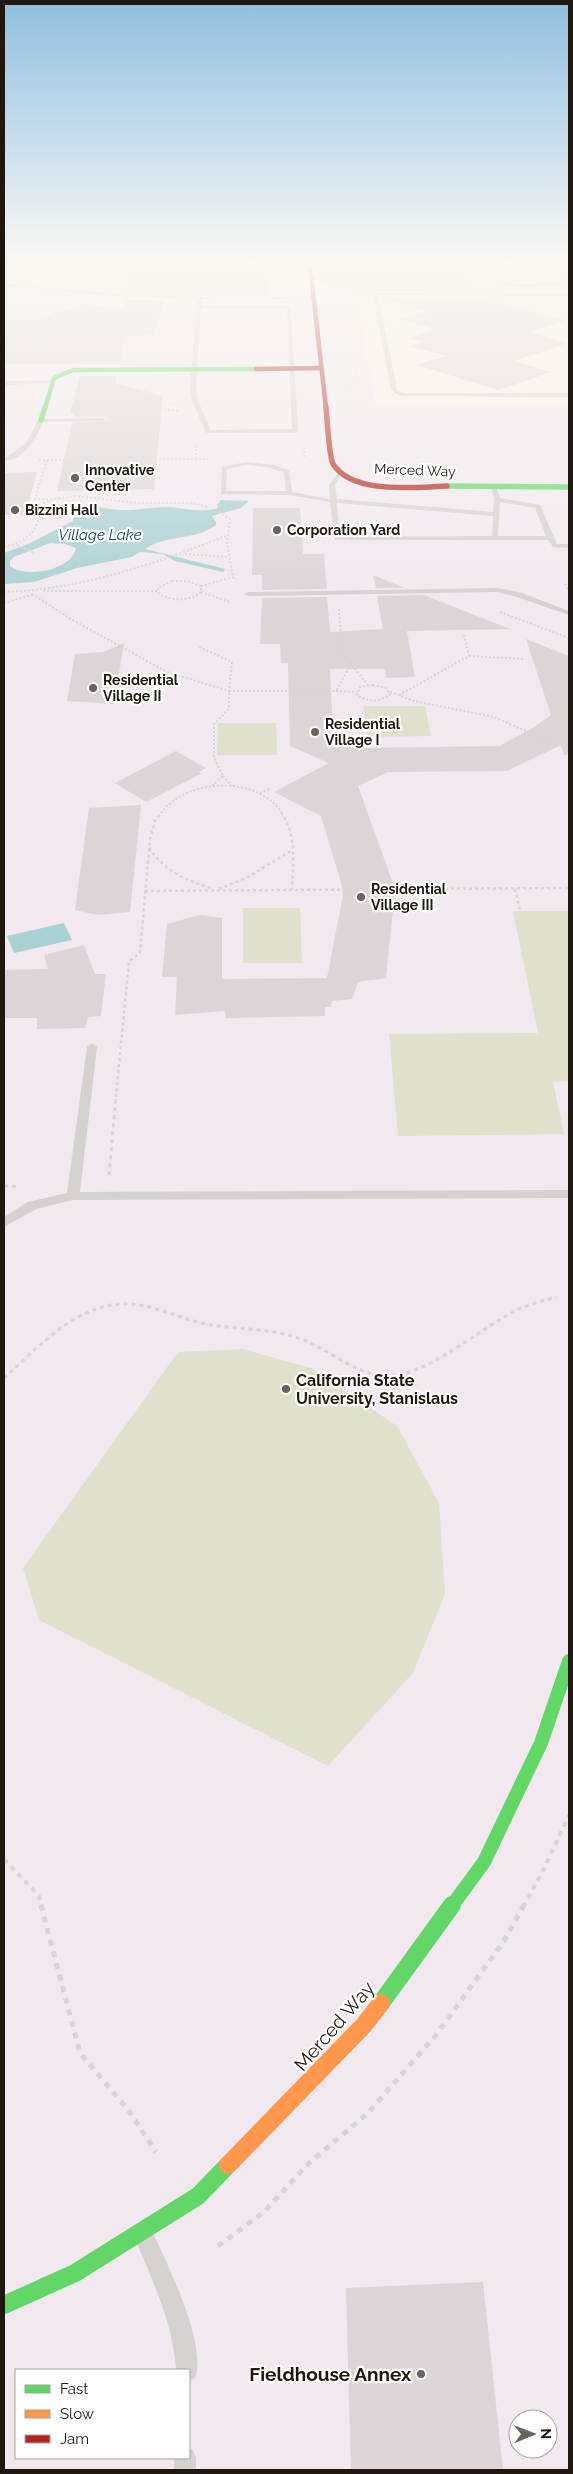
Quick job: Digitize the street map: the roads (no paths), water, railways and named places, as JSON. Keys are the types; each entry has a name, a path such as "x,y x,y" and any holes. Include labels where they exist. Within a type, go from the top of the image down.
{"street":[{"path":"322,380 332,463 340,474"},
{"path":"41,420 52,382"},
{"name":"Merced Way","path":"340,474 361,482 384,486 569,487"},
{"name":"Merced Way","path":"4,2305 75,2273 198,2196 364,2025 484,1862 541,1743 569,1662"}],"lane":[{"path":"194,380 193,394 208,432 295,431 293,380"},
{"path":"392,380 394,390 402,395 569,395"},
{"path":"4,383 52,382"},
{"path":"6,460 27,448 38,432 41,420 104,420"},
{"path":"289,493 287,471 279,467 234,465 224,468 223,493 289,493 333,501 496,514"},
{"path":"340,474 332,485 337,539 550,538"},
{"path":"494,487 497,500 495,538"},
{"path":"497,500 538,506 555,546 569,546"},
{"path":"248,594 497,590 519,594 569,613"},
{"path":"74,1196 92,1047"},
{"path":"4,1223 32,1205 74,1196 277,1193 363,1196 569,1194"},
{"path":"142,2231 167,2288 187,2355 187,2369"}],"water":[{"name":"Village Lake","path":"221,500 249,501 241,508 212,516 216,525 208,530 190,536 162,541 145,549 225,569 223,572 175,561 163,554 140,552 132,557 77,568 34,582 4,584 4,553 28,544 73,521 75,509 94,506 115,510 172,507 211,510 218,508 217,505","holes":["50,543 65,544 76,548 73,556 58,567 37,572 26,572 10,566 10,561 14,557"]},
{"path":"64,923 72,940 14,953 7,936"}],"place":[{"name":"Innovative Center","path":"75,478"},
{"name":"Bizzini Hall","path":"15,510"},
{"name":"Corporation Yard","path":"277,530"},
{"name":"Residential Village II","path":"93,688"},
{"name":"Residential Village I","path":"315,732"},
{"name":"Residential Village III","path":"361,897"},
{"name":"California State University, Stanislaus","path":"286,1389"},
{"name":"Fieldhouse Annex","path":"421,2374"}]}
